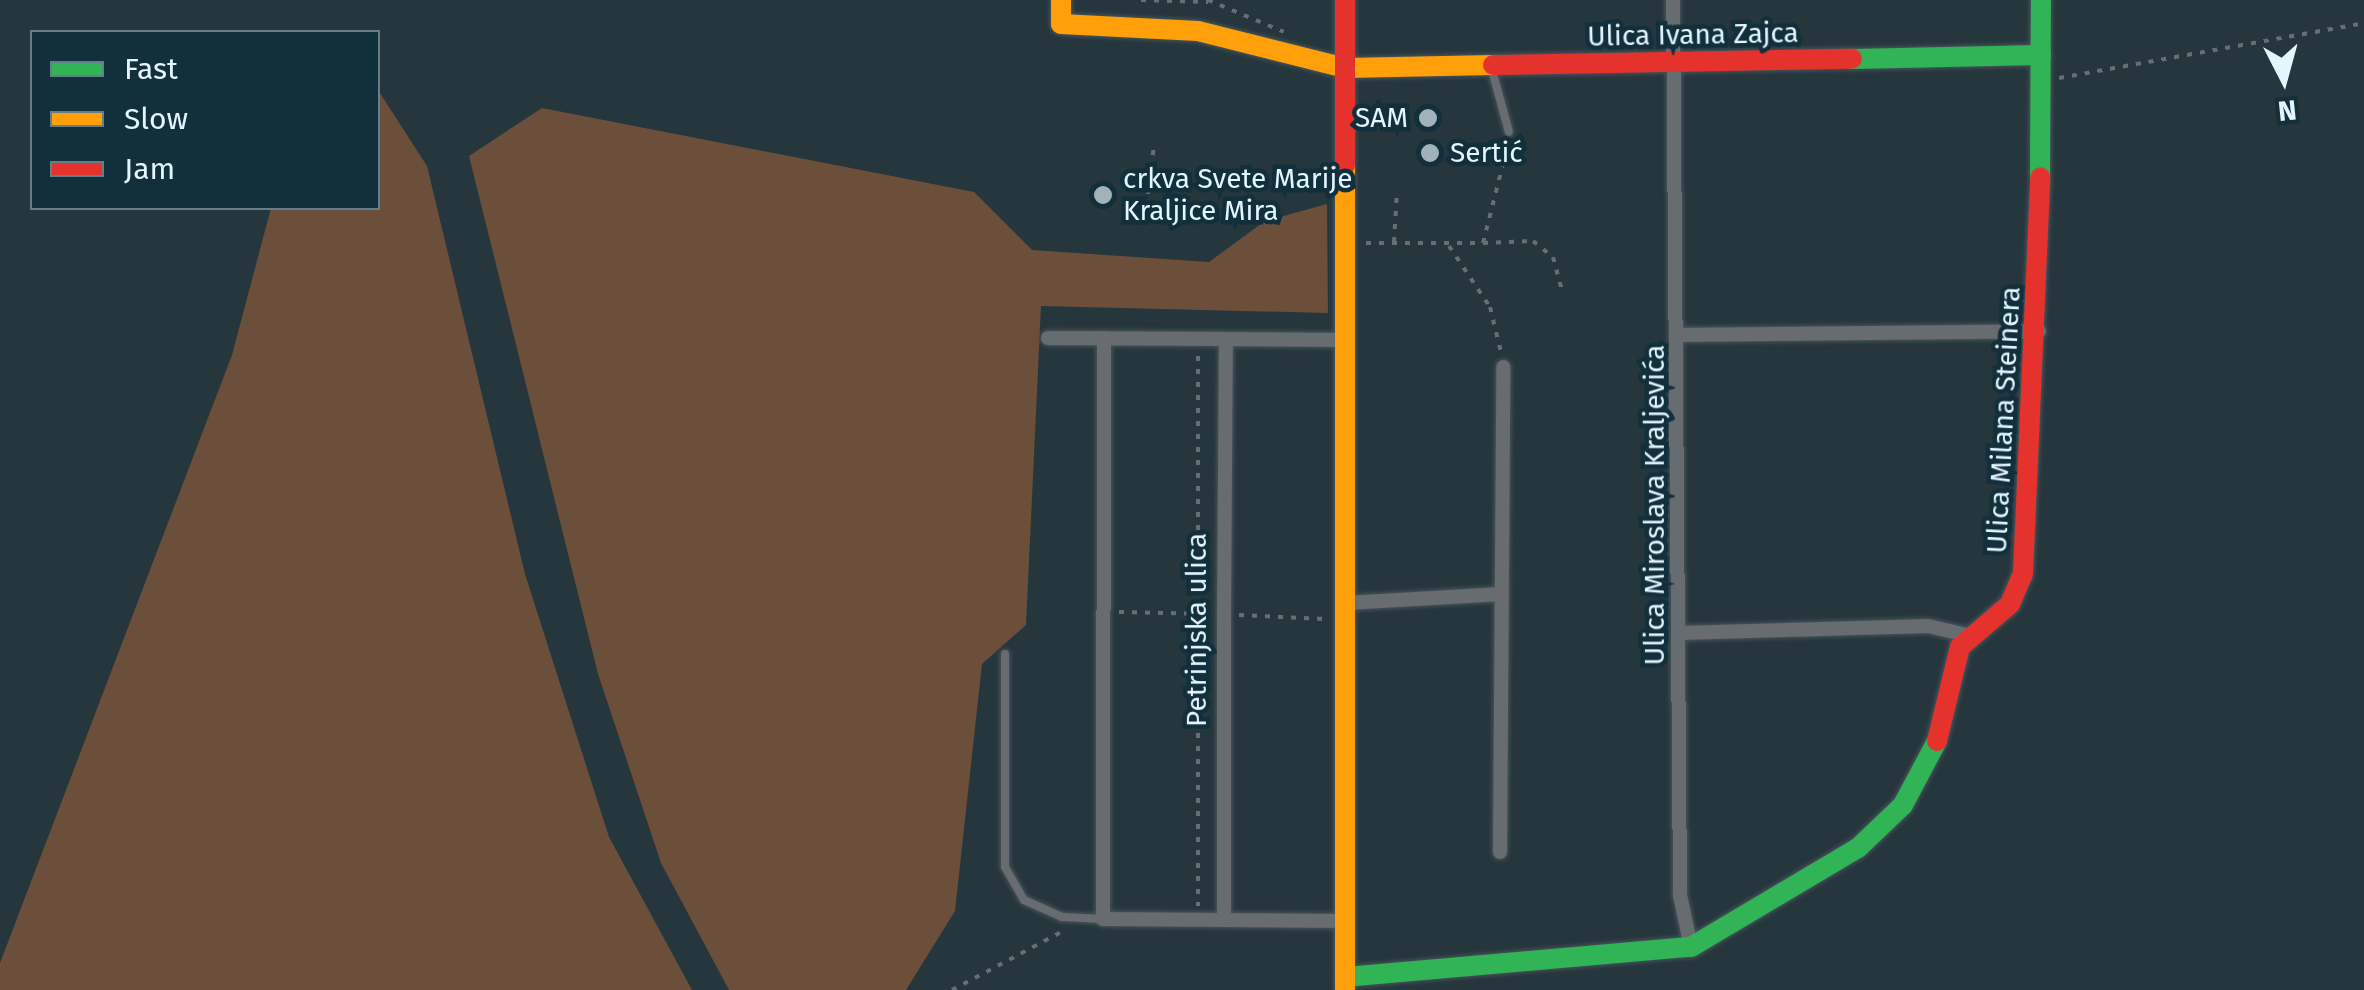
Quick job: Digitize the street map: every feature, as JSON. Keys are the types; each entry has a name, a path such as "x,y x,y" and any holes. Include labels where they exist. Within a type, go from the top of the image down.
{"street":[{"name":"Ulica Ivana Zajca","path":"1061,0 1061,24 1198,31 1345,68 2042,54"},
{"path":"1345,0 1345,984 1691,946 1834,864 1890,820 1934,749 1967,635 1910,626 1680,632"},
{"name":"Ulica Miroslava Kraljevića","path":"1673,0 1680,336 1681,909 1691,946"},
{"name":"Ulica Milana Steinera","path":"1967,635 2021,584 2039,331 2040,0"},
{"path":"1680,336 2039,331"},
{"path":"1048,338 1345,340"},
{"path":"1104,338 1102,919 1344,921"},
{"name":"Petrinjska ulica","path":"1224,920 1226,338"},
{"path":"1500,852 1503,367"},
{"path":"1346,603 1499,594"}],"lane":[{"path":"1489,66 1509,132"},
{"path":"1005,654 1006,867 1024,900 1102,919"}],"path":[{"path":"1141,0 1208,1 1272,23 1322,64"},
{"path":"2042,80 2364,23"},
{"path":"1483,243 1509,132"},
{"path":"1148,194 1154,145"},
{"path":"1394,242 1397,192"},
{"path":"1346,244 1449,246 1533,241 1554,257 1562,290"},
{"path":"1449,246 1490,306 1503,367"},
{"path":"1198,354 1198,906"},
{"path":"952,990 1016,951 1102,919"}],"shaded area":[{"path":"380,93 427,166 525,574 609,837 692,990 0,990 0,963 232,355 270,210 380,210"},
{"path":"542,108 974,192 1032,250 1209,262 1265,221 1327,204 1328,313 1041,306 1026,625 982,664 955,911 906,990 729,990 661,863 598,674 469,156"}],"traffic: fast":[{"path":"2040,177 2041,0"},
{"path":"1852,59 2041,55"},
{"path":"1345,977 1691,947 1858,848 1903,805 1937,741"}],"traffic: slow":[{"path":"1061,0 1061,24 1198,31 1345,68 1493,65"},
{"path":"1345,165 1345,990"}],"traffic: jam":[{"path":"1345,0 1345,165"},
{"path":"1493,65 1852,59"},
{"path":"1937,741 1960,647 2010,604 2023,574 2040,177"}],"place":[{"name":"SAM","path":"1428,118"},
{"name":"Sertić","path":"1430,153"},
{"name":"crkva Svete Marije Kraljice Mira","path":"1103,195"}]}
